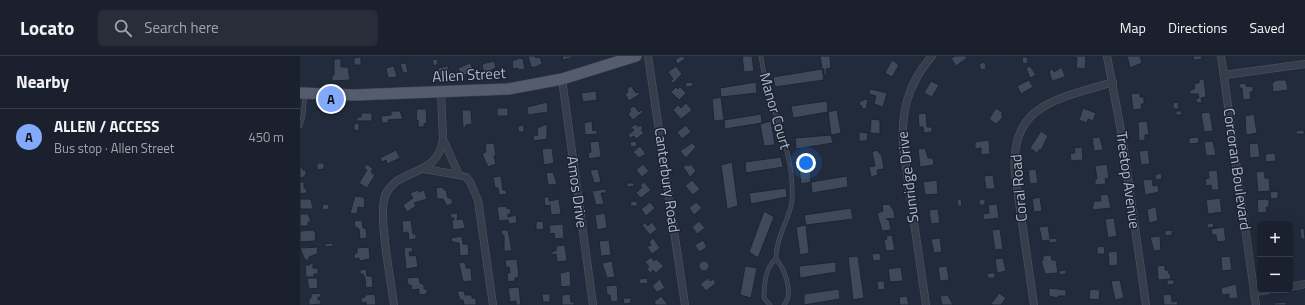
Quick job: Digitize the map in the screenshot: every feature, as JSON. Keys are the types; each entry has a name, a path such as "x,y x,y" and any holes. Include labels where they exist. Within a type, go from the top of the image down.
{"main road":[{"name":"Allen Street","path":"302,93 348,95 508,89 562,79 636,56"}],"street":[{"name":"Canterbury Road","path":"648,56 685,305"},
{"name":"Sunridge Drive","path":"926,305 903,146 902,123 905,104 910,90 921,70 932,56"},
{"name":"Treetop Avenue","path":"1107,56 1122,136 1146,305"},
{"name":"Corcoran Boulevard","path":"1221,56 1256,305"},
{"path":"1224,74 1305,64"},
{"name":"Amos Drive","path":"562,79 592,305"},
{"name":"Coral Road","path":"1034,305 1014,168 1014,155 1018,135 1026,122 1042,106 1061,98 1113,82"},
{"path":"394,305 384,223 384,201 387,193 395,183 424,169 436,158 443,139 441,92"},
{"path":"443,139 459,175"},
{"path":"424,169 459,175 466,177 470,182 478,200 494,305"},
{"path":"1293,286 1305,284"}],"lane":[{"name":"Manor Court","path":"761,56 763,74 770,100 787,147 792,183 792,205 780,233 776,248 776,259 771,262 764,287 764,298 770,305"},
{"path":"300,126 303,116 302,93"},
{"path":"776,259 781,264 788,290 788,297 784,305"}],"building":[{"path":"528,56 535,56 536,58 540,57 542,64 537,67 531,67"},
{"path":"562,56 573,56 574,57 563,60"},
{"path":"681,56 686,58 678,64 675,60"},
{"path":"742,56 752,56 754,71 744,72"},
{"path":"820,56 830,56 831,68 826,69 827,75 824,75 824,69 822,69"},
{"path":"955,56 966,56 967,58 956,66 951,58"},
{"path":"1070,56 1086,56 1085,69 1076,68 1077,58"},
{"path":"1127,56 1140,56 1142,63 1130,68"},
{"path":"1193,56 1202,56 1202,59 1194,60"},
{"path":"361,57 361,65 354,65 354,58"},
{"path":"1022,57 1027,57 1028,63 1023,64"},
{"path":"520,58 523,59 525,69 513,69 512,61"},
{"path":"334,59 341,59 341,67 348,67 350,80 332,81 332,75 334,75"},
{"path":"437,59 438,64 434,66 432,60"},
{"path":"892,60 899,65 892,77 885,73"},
{"path":"494,61 496,68 491,70 492,72 484,74 482,64"},
{"path":"985,62 986,69 981,70 979,64"},
{"path":"406,63 408,72 403,73 400,64"},
{"path":"470,63 475,72 461,76 458,68"},
{"path":"394,66 397,77 388,78 386,68"},
{"path":"448,66 450,74 440,76 438,68"},
{"path":"676,66 682,74 673,83 671,81 673,79 668,72"},
{"path":"1030,66 1036,75 1030,78 1026,68"},
{"path":"1062,67 1065,77 1052,81 1049,71 1053,69 1054,72"},
{"path":"822,69 824,80 775,87 773,77"},
{"path":"1204,79 1206,97 1201,98 1202,103 1198,103 1195,99 1199,98 1198,94 1191,94 1189,91 1194,89 1195,83 1199,83 1199,80"},
{"path":"1029,80 1033,87 1021,94 1017,86"},
{"path":"1277,80 1286,80 1288,90 1273,92 1272,83"},
{"path":"931,81 939,85 932,97 924,93"},
{"path":"692,82 693,86 686,87 685,83"},
{"path":"756,82 757,93 721,97 720,88"},
{"path":"1246,83 1246,86 1253,87 1253,92 1250,92 1251,99 1243,100 1242,88 1239,88 1239,84"},
{"path":"631,86 636,93 638,92 640,94 629,101 625,94 628,92 627,89"},
{"path":"676,87 678,89 680,87 686,93 679,100 671,92"},
{"path":"870,89 887,93 883,107 874,104 876,96 869,94"},
{"path":"596,91 597,100 583,102 581,93"},
{"path":"1140,93 1140,97 1144,97 1144,104 1141,104 1142,109 1133,110 1131,94"},
{"path":"721,97 724,120 714,121 712,99"},
{"path":"863,99 868,100 866,109 861,108 862,106 859,105 860,101 863,101"},
{"path":"827,101 828,112 793,118 791,106"},
{"path":"547,102 548,112 528,115 527,107"},
{"path":"1178,102 1179,109 1173,109 1173,103"},
{"path":"686,103 692,110 681,119 673,110 678,105 681,108"},
{"path":"634,106 639,112 641,110 643,112 633,120 628,114 631,111 629,109"},
{"path":"497,108 508,108 508,116 497,116"},
{"path":"996,108 1003,113 1001,115 1003,117 996,124 989,119"},
{"path":"1083,108 1096,113 1093,121 1088,119 1087,123 1079,120"},
{"path":"417,109 426,109 427,123 424,124 424,127 418,127 418,120 416,120"},
{"path":"462,110 471,110 472,124 466,125 466,127 463,128"},
{"path":"837,110 841,133 831,135 828,112"},
{"path":"391,111 400,111 403,119 388,120 388,123 382,123 381,116 391,115"},
{"path":"1176,111 1181,111 1182,115 1176,115"},
{"path":"1210,112 1213,131 1204,132 1201,113"},
{"path":"361,113 372,113 372,121 357,121 357,117 361,117"},
{"path":"926,113 927,127 932,127 932,132 924,133 923,127 919,127 918,114"},
{"path":"761,114 762,123 725,129 724,120"},
{"path":"1254,114 1257,133 1246,135 1245,116"},
{"path":"871,119 880,120 880,134 870,133"},
{"path":"592,121 593,131 597,130 597,134 585,135 584,123"},
{"path":"771,121 775,145 764,146 760,124"},
{"path":"1147,121 1149,135 1145,135 1145,140 1139,141 1138,122"},
{"path":"359,123 359,130 354,131 354,124"},
{"path":"547,124 547,139 534,141 533,136 538,135 537,128"},
{"path":"636,124 638,127 640,125 643,128 641,130 644,133 636,139 634,136 630,138 628,135 634,130 631,127"},
{"path":"524,125 524,132 518,132 518,126"},
{"path":"686,125 691,132 682,139 677,132"},
{"path":"1304,130 1304,134 1296,134 1296,131"},
{"path":"1041,131 1048,136 1041,150 1040,149 1037,153 1030,148"},
{"path":"859,132 868,133 867,141 859,141"},
{"path":"831,135 833,143 796,149 795,138"},
{"path":"1100,137 1103,150 1094,151 1092,138"},
{"path":"1198,137 1199,143 1189,144 1189,138"},
{"path":"989,140 990,154 981,155 981,148 975,149 975,142"},
{"path":"599,141 601,157 589,159 588,153 591,152 590,142"},
{"path":"636,141 637,146 631,147 630,142"},
{"path":"1213,141 1216,155 1206,156 1204,142"},
{"path":"494,143 496,156 494,156 496,164 488,167 482,154 486,152 485,144"},
{"path":"692,143 696,147 686,158 680,151"},
{"path":"1258,143 1260,157 1250,158 1249,144"},
{"path":"640,146 646,154 639,158 633,152"},
{"path":"1082,147 1083,160 1071,161 1070,153 1075,153 1074,148"},
{"path":"552,148 554,163 544,165 542,149"},
{"path":"925,148 928,158 933,158 934,165 920,167 918,149"},
{"path":"396,150 400,158 387,164 386,160 382,162 380,158"},
{"path":"877,150 882,156 884,169 877,170 878,175 871,177 869,167 875,166 872,152"},
{"path":"1148,150 1150,164 1141,165 1139,151"},
{"path":"1275,153 1276,161 1266,162 1265,154"},
{"path":"781,157 783,167 746,173 745,162"},
{"path":"809,159 811,182 801,184 798,160"},
{"path":"732,162 738,206 727,209 721,165"},
{"path":"317,163 324,163 324,169 317,170"},
{"path":"367,164 373,169 371,172 375,175 367,188 359,183 367,170 364,168"},
{"path":"643,164 649,171 642,177 636,170"},
{"path":"687,164 688,166 691,164 696,171 690,177 683,167"},
{"path":"1107,164 1109,178 1105,179 1106,184 1095,185 1095,179 1097,179 1095,166"},
{"path":"302,167 303,170 306,170 306,174 304,177 300,178 300,168"},
{"path":"598,169 601,182 594,183 590,170"},
{"path":"1036,169 1038,183 1030,184 1028,170"},
{"path":"1217,170 1219,190 1212,190 1211,185 1206,186 1205,179 1209,178 1208,171"},
{"path":"1264,171 1265,178 1269,178 1270,191 1258,192 1256,172"},
{"path":"553,172 557,184 548,185 546,173"},
{"path":"1161,173 1162,179 1156,180 1155,175"},
{"path":"993,175 995,189 986,189 984,176"},
{"path":"501,176 503,190 506,190 507,194 499,195 498,188 495,188 493,177"},
{"path":"847,176 848,187 812,193 811,182"},
{"path":"1152,179 1153,186 1158,185 1159,192 1145,195 1143,180"},
{"path":"692,180 700,189 693,195 685,186"},
{"path":"937,180 938,194 925,195 923,182"},
{"path":"300,182 304,182 304,188 306,188 307,193 300,194"},
{"path":"644,182 651,190 641,198 636,193 642,187 640,185"},
{"path":"627,183 634,183 634,186 627,187"},
{"path":"443,187 444,190 446,190 448,198 451,198 453,203 447,206 443,199 437,199 436,188"},
{"path":"786,188 787,197 751,204 749,193"},
{"path":"606,189 606,193 601,193 604,204 596,205 592,191"},
{"path":"418,190 419,192 424,190 427,199 414,203 416,206 407,212 403,205 413,198 410,193"},
{"path":"1278,191 1278,198 1271,199 1270,192"},
{"path":"1108,194 1111,208 1092,210 1094,201 1101,201 1100,195"},
{"path":"355,196 363,197 365,200 364,208 358,207 357,214 350,213"},
{"path":"544,197 549,197 549,201 559,199 561,214 551,215 550,205 545,206"},
{"path":"1040,197 1042,211 1034,212 1032,199"},
{"path":"1220,198 1222,212 1208,214 1206,200"},
{"path":"300,199 311,199 313,209 300,209"},
{"path":"961,199 962,206 958,206 957,200"},
{"path":"985,199 985,205 979,205 979,200"},
{"path":"1257,200 1269,200 1269,207 1266,207 1267,212 1258,213"},
{"path":"637,201 637,206 631,206 630,202"},
{"path":"650,202 655,208 646,216 641,209"},
{"path":"696,202 702,208 694,215 689,208"},
{"path":"328,204 329,209 323,210 322,205"},
{"path":"889,204 894,211 895,218 886,219 889,220 891,230 882,231 877,213 883,211 882,205"},
{"path":"997,204 999,218 984,220 983,214 989,213 988,205"},
{"path":"506,206 507,209 510,208 511,214 508,214 508,217 516,215 517,223 509,224 508,220 499,221 497,207"},
{"path":"1156,207 1158,221 1149,223 1147,209"},
{"path":"851,208 853,219 806,225 804,215"},
{"path":"938,209 940,223 931,224 929,210"},
{"path":"764,211 774,217 758,258 749,252"},
{"path":"458,213 457,220 463,219 465,228 453,230 452,220 454,220 454,218 451,218 450,214"},
{"path":"605,213 607,228 597,230 595,215"},
{"path":"300,214 308,214 311,222 308,222 308,226 300,226"},
{"path":"1114,218 1117,236 1108,238 1105,219"},
{"path":"362,220 363,228 366,228 367,238 360,239 359,229 355,227 354,221"},
{"path":"411,220 413,234 416,234 416,239 409,240 408,232 403,233 402,221"},
{"path":"543,221 544,229 536,230 536,222"},
{"path":"699,221 705,228 697,234 692,227"},
{"path":"652,222 657,229 650,235 642,225 645,223 648,226"},
{"path":"1213,223 1214,227 1207,228 1207,224"},
{"path":"563,224 564,238 555,239 554,233 550,234 549,225"},
{"path":"806,225 809,253 800,255 796,227"},
{"path":"1048,226 1050,239 1056,238 1057,242 1049,243 1049,240 1042,241 1039,227"},
{"path":"1224,227 1226,241 1217,242 1216,235 1212,235 1211,229"},
{"path":"1304,228 1305,239 1301,239 1300,229"},
{"path":"1000,229 1003,249 995,250 992,230"},
{"path":"314,230 314,232 316,232 315,241 300,242 300,231"},
{"path":"501,230 508,230 512,251 504,251 504,235 502,235"},
{"path":"1172,230 1172,235 1165,236 1165,231"},
{"path":"892,235 895,250 886,251 884,240 887,239 886,236"},
{"path":"462,236 463,244 468,244 469,255 460,256 459,243 452,242 451,238"},
{"path":"1160,236 1161,250 1154,251 1150,237"},
{"path":"653,238 660,248 652,254 647,247 651,245 649,242"},
{"path":"940,238 942,252 934,253 931,239"},
{"path":"609,240 611,255 601,256 599,241"},
{"path":"703,240 707,247 699,252 695,245"},
{"path":"333,243 333,246 325,247 325,244"},
{"path":"565,245 567,261 557,262 556,254 552,255 552,251 556,251 556,246"},
{"path":"1104,246 1105,254 1097,254 1097,247"},
{"path":"318,247 317,254 309,257 309,260 305,260 300,248"},
{"path":"369,247 370,259 359,261 359,258 354,259 354,254 357,253 357,248"},
{"path":"412,247 413,252 409,252 410,256 416,255 418,267 406,269 404,248"},
{"path":"1117,251 1118,265 1109,266 1108,252"},
{"path":"880,253 881,260 873,261 872,254"},
{"path":"1051,255 1052,260 1056,260 1058,273 1045,274 1041,260 1043,260 1043,256"},
{"path":"858,256 864,298 853,300 848,257"},
{"path":"1230,256 1232,270 1222,271 1221,257"},
{"path":"651,257 654,261 656,259 664,266 656,273 653,270 650,273 647,269 649,267 645,262"},
{"path":"1003,258 1006,271 997,273 995,259"},
{"path":"517,259 519,277 515,278 515,281 508,282 507,273 510,273 509,267 506,267 505,260"},
{"path":"612,261 615,277 607,278 602,263"},
{"path":"702,261 706,261 708,262 708,270 702,271 699,268 699,264"},
{"path":"465,262 466,268 471,268 472,281 463,282 459,263"},
{"path":"836,262 836,272 800,278 799,266"},
{"path":"310,263 313,263 313,268 318,268 318,274 314,274 314,277 306,277 305,265 310,265"},
{"path":"1165,265 1165,270 1168,270 1169,274 1170,273 1171,279 1158,280 1157,266"},
{"path":"745,266 757,268 751,298 740,295"},
{"path":"947,266 949,280 940,281 938,267"},
{"path":"901,267 903,281 890,282 888,269"},
{"path":"366,269 367,276 372,276 373,287 366,288 365,278 363,274 360,274 360,270"},
{"path":"1066,270 1066,274 1059,275 1059,271"},
{"path":"570,271 571,286 561,287 560,273"},
{"path":"987,273 995,273 995,278 988,278"},
{"path":"419,277 420,283 424,285 424,289 427,289 427,294 419,295 419,289 412,290 411,285 408,285 407,278"},
{"path":"307,278 317,278 318,288 309,289"},
{"path":"647,278 648,283 640,284 639,279"},
{"path":"708,278 710,281 713,279 716,283 706,291 700,284"},
{"path":"660,279 665,288 657,292 652,286"},
{"path":"1120,280 1124,298 1115,300 1111,281"},
{"path":"1167,280 1174,280 1174,284 1167,285"},
{"path":"877,281 884,281 885,289 878,290"},
{"path":"1236,284 1238,298 1229,299 1229,294 1222,295 1221,288"},
{"path":"617,285 618,301 611,302 610,295 607,295 606,286"},
{"path":"519,287 521,305 516,305 516,301 510,302 508,288"},
{"path":"1049,288 1066,290 1066,296 1058,296 1058,298 1049,296"},
{"path":"839,289 840,299 804,305 804,294"},
{"path":"1090,289 1100,290 1099,300 1089,299"},
{"path":"457,291 464,291 465,295 472,295 472,298 476,298 476,305 464,305 463,300 460,300"},
{"path":"321,293 321,297 318,297 318,300 321,300 321,304 309,305 309,298 311,298 311,294"},
{"path":"999,293 1006,298 1001,305 991,304"},
{"path":"375,294 376,305 366,305 366,302 362,303 361,298 365,297 365,295"},
{"path":"542,294 550,294 550,302 543,302"},
{"path":"570,294 571,302 574,302 574,305 562,305 562,295"},
{"path":"1171,294 1172,302 1177,301 1178,305 1164,305 1163,295"},
{"path":"948,295 953,305 942,305 940,296"},
{"path":"661,296 668,305 656,305 654,302"},
{"path":"907,296 909,305 900,305 899,297"},
{"path":"623,298 631,298 631,303 624,304"},
{"path":"1286,302 1286,305 1274,305 1274,303"}],"place":[{"name":"ALLEN / ACCESS","path":"331,99"}]}
